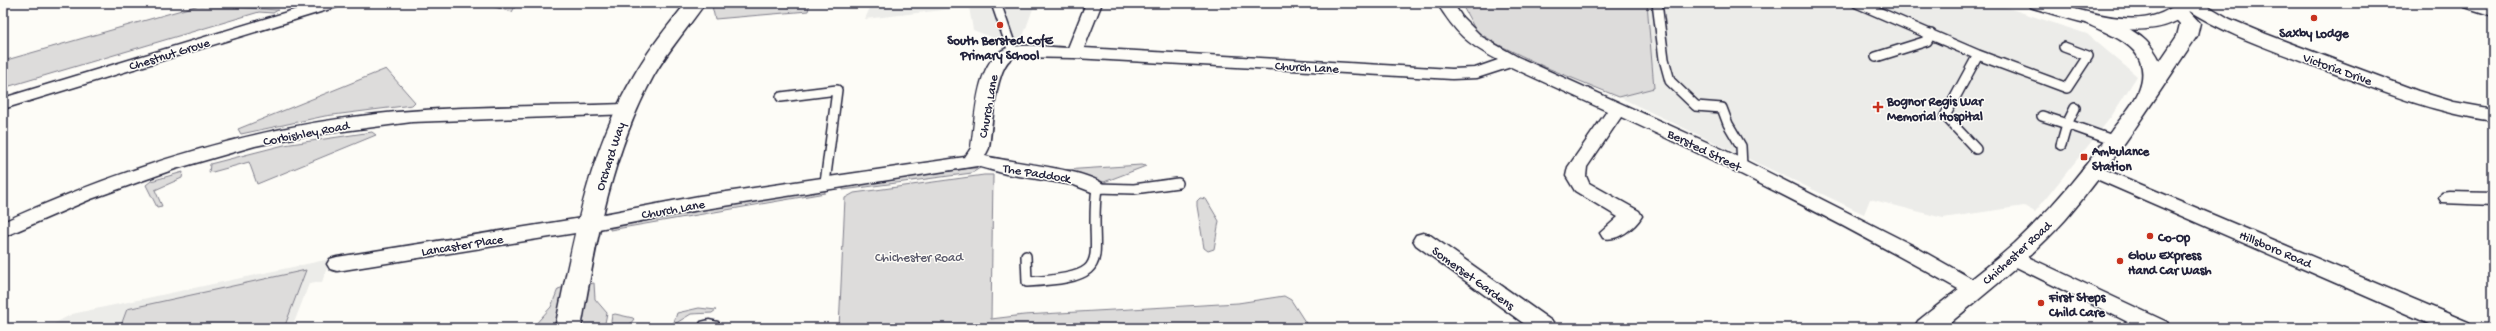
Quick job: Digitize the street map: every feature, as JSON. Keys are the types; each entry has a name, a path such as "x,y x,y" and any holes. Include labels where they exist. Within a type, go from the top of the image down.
{"main road":[{"name":"Orchard Way","path":"568,328 588,224 603,167 624,110 664,44 696,3"},
{"path":"2037,3 2093,20 2118,23 2142,23 2166,20 2186,6"},
{"path":"2472,3 2493,10"},
{"name":"Chichester Road","path":"1927,328 2013,257 2052,219 2092,170 2115,141 2152,89 2187,36 2190,23 2186,6"},
{"name":"Victoria Drive","path":"2186,6 2222,24 2395,89 2443,106 2493,115"},
{"path":"2093,20 2130,39 2149,55 2154,71 2152,89"}],"street":[{"name":"Chestnut Grove","path":"3,104 334,3"},
{"path":"1074,53 1094,3"},
{"name":"Bersted Street","path":"1445,3 1456,20 1476,41 1512,61 1742,167 1905,250 1974,289"},
{"name":"Church Lane","path":"588,224 825,183 961,164 974,159 980,148 992,70 1004,55 1013,52 1074,53 1452,74 1477,73 1512,61"},
{"path":"1610,233 1632,216 1582,187 1576,176 1578,167 1618,109"},
{"name":"Corbishley Road","path":"3,230 91,192 144,173 213,153 302,131 342,124 437,115 624,110"},
{"name":"The Paddock","path":"974,159 1006,168 1078,179 1097,188"},
{"name":"Hillsboro Road","path":"2092,170 2460,328"},
{"path":"2449,198 2493,198"},
{"name":"Lancaster Place","path":"337,264 588,224"},
{"name":"Somerset Gardens","path":"1423,240 1545,328"},
{"path":"2013,257 2159,328"}],"lane":[{"path":"996,3 1013,52"},
{"path":"1657,3 1661,15 1662,45 1668,78 1696,106 1722,108 1728,124 1741,146 1742,167"},
{"path":"1857,3 1978,55 2067,88 2088,56 2064,47"},
{"path":"1876,57 1927,41 1931,34"},
{"path":"1976,149 1944,116 1978,55"},
{"path":"781,97 837,90 825,183"},
{"path":"2061,145 2067,124 2075,108"},
{"path":"2042,116 2115,141"},
{"name":"The Paddock","path":"1097,188 1134,188 1178,183"},
{"path":"1026,256 1026,282 1075,277 1083,274 1090,266 1097,249 1097,226 1095,212 1097,188"}],"shaded area":[{"name":"South Bersted CofE Primary School","path":"872,3 1035,3 1021,42 999,40 973,30 969,7 865,19"},
{"name":"Bognor Regis War Memorial Hospital","path":"1647,3 1993,3 2087,34 2137,76 2111,117 2035,212 2024,206 1943,218 1870,199 1864,214 1619,97 1654,88"},
{"path":"330,259 322,282 309,284 292,328 46,328 72,314"}],"green space":[{"path":"481,3 517,3 512,12"},
{"path":"714,3 810,3 808,11 715,19 712,6"},
{"path":"1461,3 1647,3 1654,88 1619,97 1545,67 1499,45 1476,31"},
{"path":"199,5 278,10 273,13 259,12 3,88 3,61"},
{"path":"386,69 415,102 412,105 325,116 241,134 238,129"},
{"path":"372,132 376,135 257,184 249,162 209,173 210,164 284,145"},
{"path":"1141,165 1146,166 1104,182 1064,170"},
{"path":"980,168 972,173 843,190 843,186"},
{"path":"183,172 182,178 155,190 162,206 157,207 146,185 151,181"},
{"name":"Chichester Road","path":"993,175 991,319 1024,315 1238,303 1284,296 1291,300 1309,328 839,328 845,198 854,193"},
{"path":"825,189 825,193 610,230 610,228 754,200"},
{"path":"1200,198 1206,199 1219,221 1214,249 1208,251 1204,248 1197,206 1197,201"},
{"path":"306,270 284,328 120,328 127,309"},
{"path":"594,283 595,299 607,313 604,328 580,328 589,284"},
{"path":"564,287 554,328 532,328 551,307 558,289"},
{"path":"699,308 716,310 712,313 691,314 673,325 677,313"},
{"path":"615,314 634,319 627,328 610,328 612,315"}],"place":[{"name":"Saxby Lodge","path":"2314,18"},
{"name":"South Bersted CofE Primary School","path":"1000,25"},
{"name":"Bognor Regis War Memorial Hospital","path":"1878,107"},
{"name":"Ambulance Station","path":"2084,157"},
{"name":"Co-Op","path":"2150,236"},
{"name":"Glow Express Hand Car Wash","path":"2120,261"},
{"name":"First Steps Child Care","path":"2041,303"}]}
